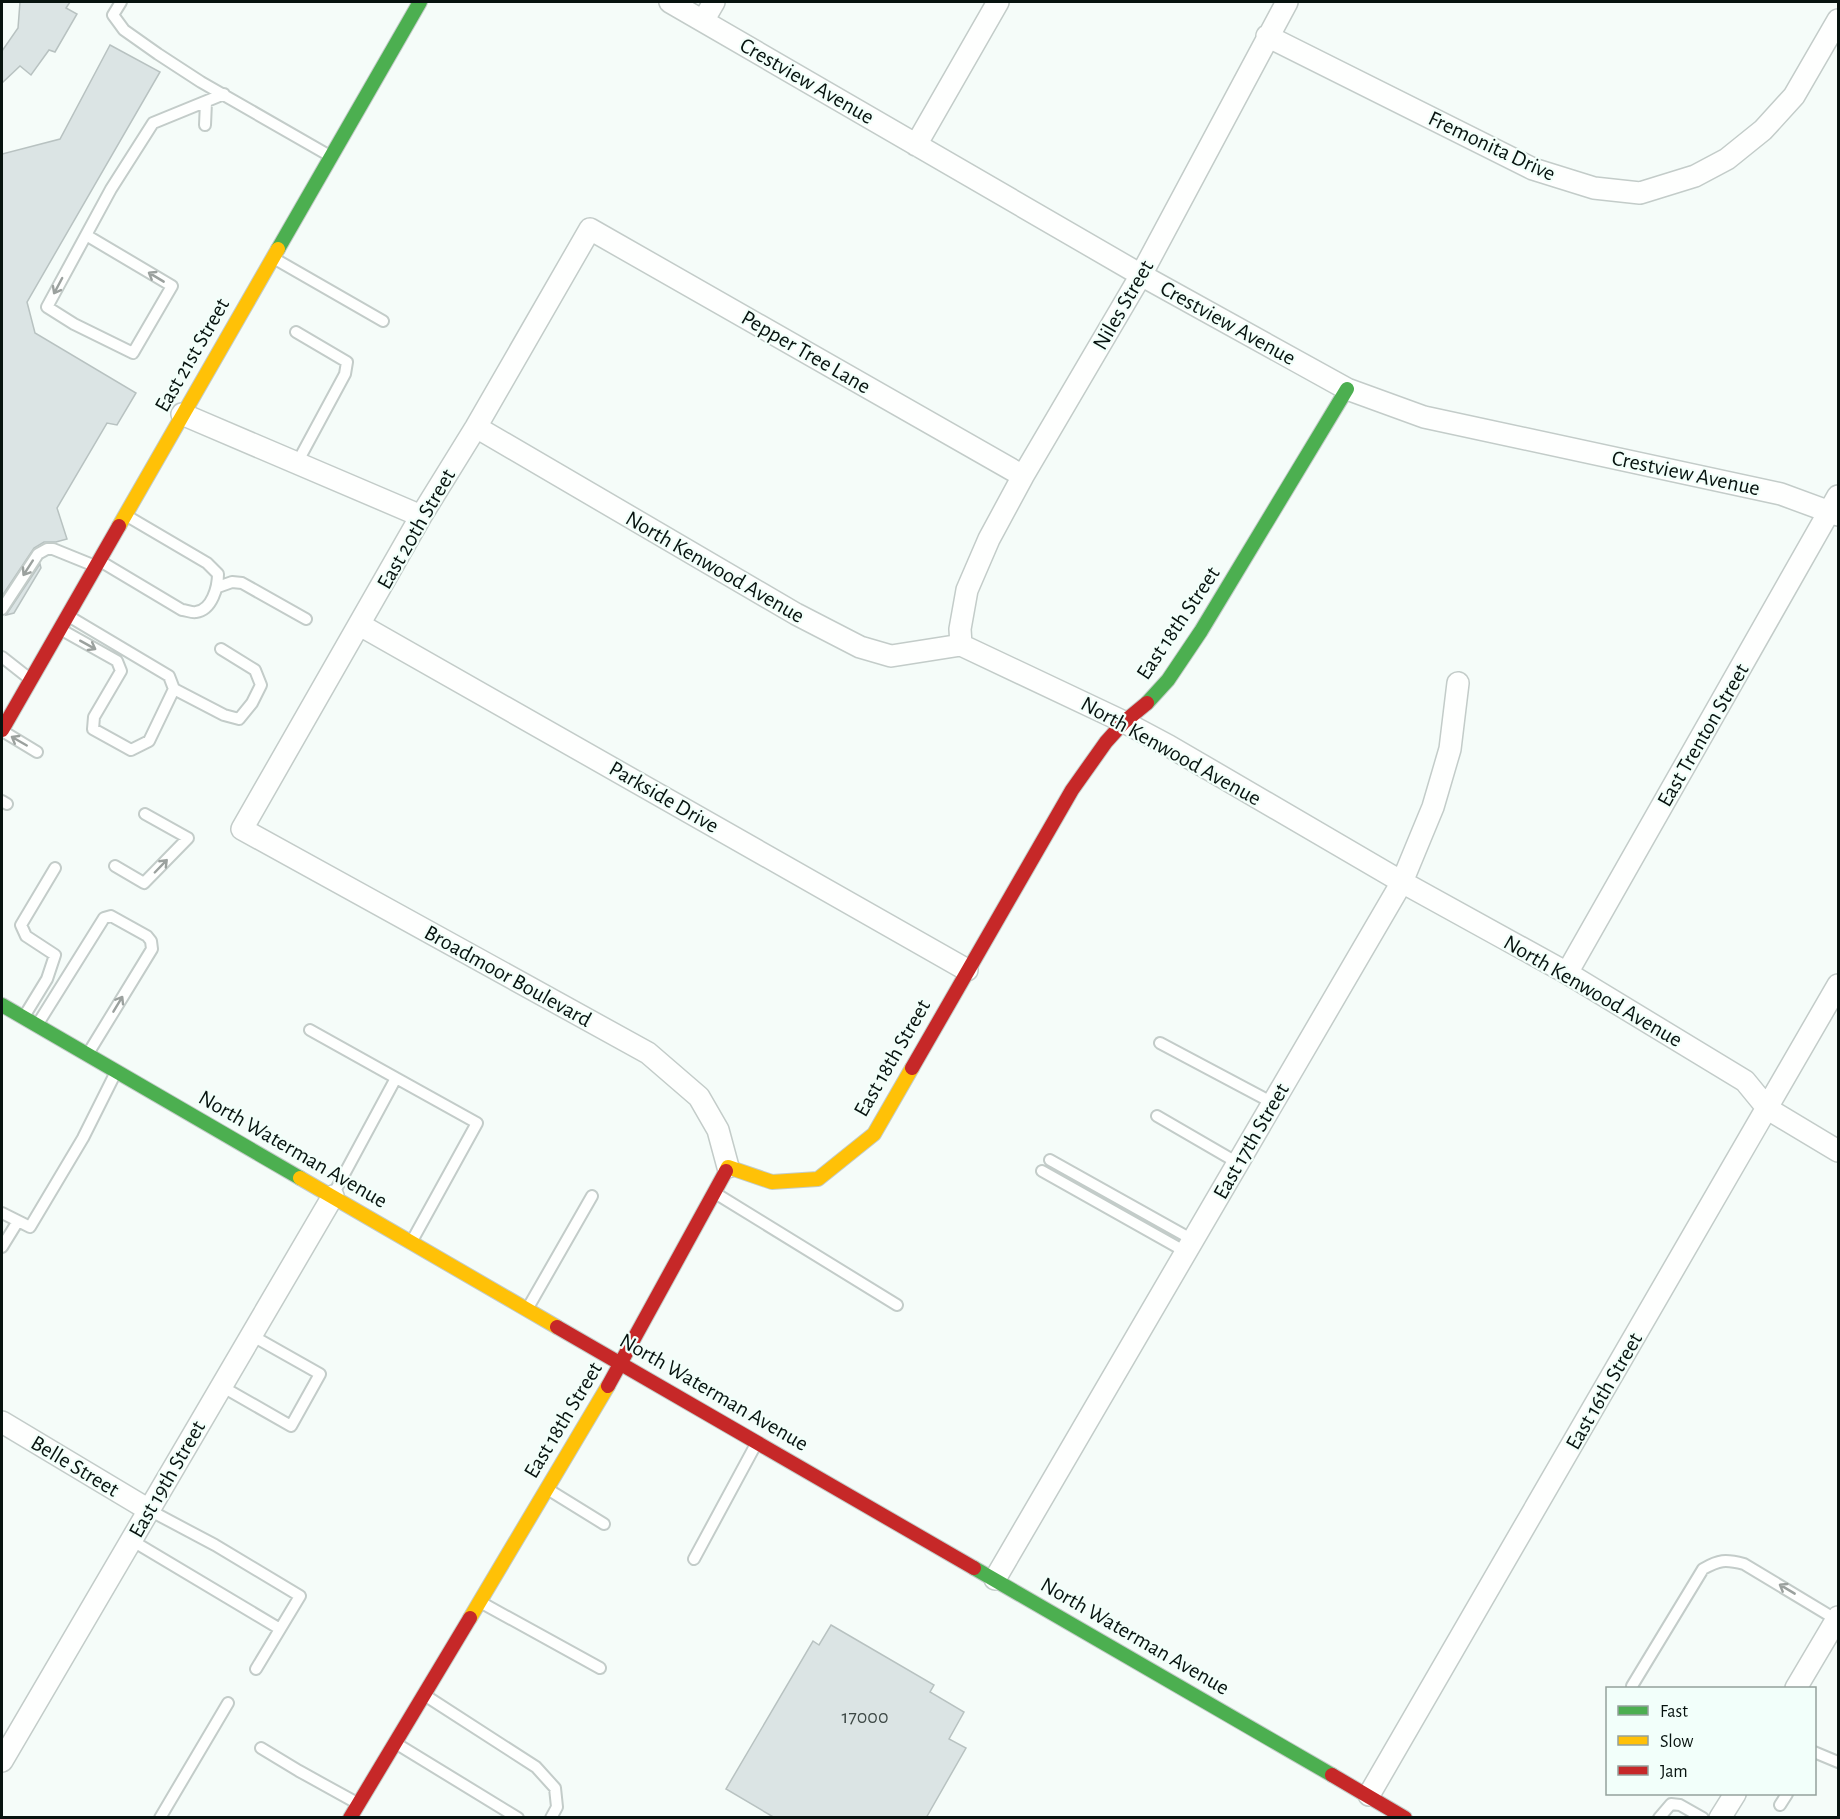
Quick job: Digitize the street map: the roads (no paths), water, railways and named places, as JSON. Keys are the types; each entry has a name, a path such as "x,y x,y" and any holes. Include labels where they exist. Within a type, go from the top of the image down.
{"street":[{"name":"East 21st Street","path":"2,731 124,514 420,2"},
{"name":"Crestview Avenue","path":"670,2 1141,275 1347,389 1424,417 1782,494 1836,508"},
{"path":"703,21 714,2"},
{"path":"916,145 998,2"},
{"name":"Niles Street","path":"961,645 960,630 967,591 989,539 1023,476 1141,275 1287,2"},
{"name":"Fremonita Drive","path":"1267,36 1533,169 1594,188 1640,193 1695,176 1727,159 1763,130 1794,96 1839,20"},
{"name":"East 20th Street","path":"242,829 421,516 476,427 590,229"},
{"name":"Pepper Tree Lane","path":"590,229 1023,476"},
{"name":"East 18th Street","path":"350,1818 622,1363 728,1167 772,1182 818,1179 874,1134 1072,790 1106,742 1124,722 1148,703 1168,680 1195,641 1347,389"},
{"path":"182,414 421,516"},
{"name":"North Kenwood Avenue","path":"476,427 796,614 860,647 891,656 961,645 1124,722 1402,882 1567,973 1746,1081 1768,1109 1839,1150"},
{"name":"East Trenton Street","path":"1567,973 1836,508"},
{"name":"Parkside Drive","path":"360,625 967,970"},
{"name":"East 17th Street","path":"995,1579 1402,882 1433,807 1450,749 1458,683"},
{"name":"Broadmoor Boulevard","path":"242,829 648,1053 699,1097 718,1130 728,1167"},
{"name":"East 16th Street","path":"1369,1795 1839,985"},
{"name":"North Waterman Avenue","path":"2,1005 1369,1795 1394,1815"},
{"name":"East 19th Street","path":"2,1761 333,1196"},
{"name":"Belle Street","path":"2,1422 149,1510"},
{"path":"1797,1687 1838,1618"},
{"path":"1720,1818 1734,1795"}],"lane":[{"path":"121,2 113,15 124,30 158,54 331,157"},
{"path":"86,235 172,286 133,352 74,324 47,307 86,235 111,189 153,123 224,94"},
{"path":"205,125 206,102"},
{"path":"272,258 383,321"},
{"path":"296,332 347,362 345,375 297,463"},
{"path":"2,609 38,554 46,549 53,549 97,563 182,610 196,612 207,608 218,587 218,574 207,563 124,514"},
{"path":"218,587 232,582 242,583 306,619"},
{"path":"59,629 117,661 121,671 94,717 93,729 131,750 148,741 174,689 170,676 67,616"},
{"path":"174,689 224,715 239,719 252,703 261,685 255,670 220,649"},
{"path":"2,657 30,679"},
{"path":"2,731 37,752"},
{"path":"115,866 144,883 188,838 145,813"},
{"path":"24,1018 47,979 55,955 26,936 21,925 55,868"},
{"path":"37,1026 104,918 111,916 147,936 151,941 152,949 87,1054"},
{"path":"310,1030 477,1123 411,1242"},
{"path":"1160,1043 1273,1103"},
{"path":"2,1213 30,1227 83,1138 116,1071"},
{"path":"333,1196 396,1078"},
{"path":"1157,1116 1238,1163"},
{"path":"1050,1160 1190,1246"},
{"path":"1042,1171 1190,1246"},
{"path":"714,1193 897,1305"},
{"path":"527,1309 592,1196"},
{"path":"2,1247 18,1221"},
{"path":"221,1386 291,1426 320,1374 251,1335"},
{"path":"694,1559 758,1442"},
{"path":"546,1488 604,1524"},
{"path":"149,1510 215,1545 300,1596 256,1669"},
{"path":"131,1540 280,1629"},
{"path":"1632,1687 1703,1569 1717,1561 1744,1563 1838,1618"},
{"path":"479,1601 600,1668"},
{"path":"423,1694 536,1767 555,1788 557,1807 551,1818"},
{"path":"160,1818 228,1703"},
{"path":"394,1742 518,1818"},
{"path":"261,1748 319,1783 358,1803"},
{"path":"1816,1752 1839,1762"},
{"path":"1780,1805 1785,1795"},
{"path":"1659,1818 1671,1804 1680,1805 1703,1818"}]}
